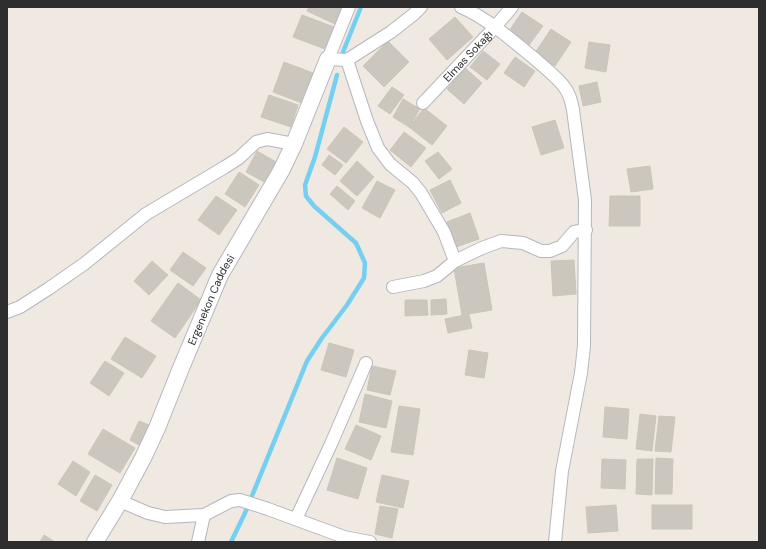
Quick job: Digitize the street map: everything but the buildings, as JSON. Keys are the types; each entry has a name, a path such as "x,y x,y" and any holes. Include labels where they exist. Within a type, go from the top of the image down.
{"street":[{"path":"349,7 328,59 347,60 391,32 421,7"},
{"path":"461,7 494,28 548,70 563,85 570,96 573,110 586,200 584,346 562,471 555,542"},
{"name":"Elmas Sokağı","path":"423,103 512,7"},
{"name":"Ergenekon Caddesi","path":"95,542 120,501 143,458 157,428 220,275 268,194 294,144 328,59"},
{"path":"347,60 367,121 378,148 390,164 414,183 421,193 444,232 455,261"},
{"path":"7,312 20,307 48,289 84,264 146,214 239,158 256,142 267,139 294,144"},
{"path":"393,287 424,281 437,276 455,261 501,241 514,241 523,243 541,251 550,251 562,246 574,232 586,230"},
{"path":"296,519 331,444 366,363"},
{"path":"120,501 148,513 166,517 204,515 231,501 240,500 296,519 344,539 370,542"},
{"path":"198,542 204,515"}],"waterway":[{"path":"343,52 361,7"},
{"path":"231,542 245,513 307,361 347,305 364,278 365,263 356,243 314,206 306,196 305,185 315,157 337,75"}]}
